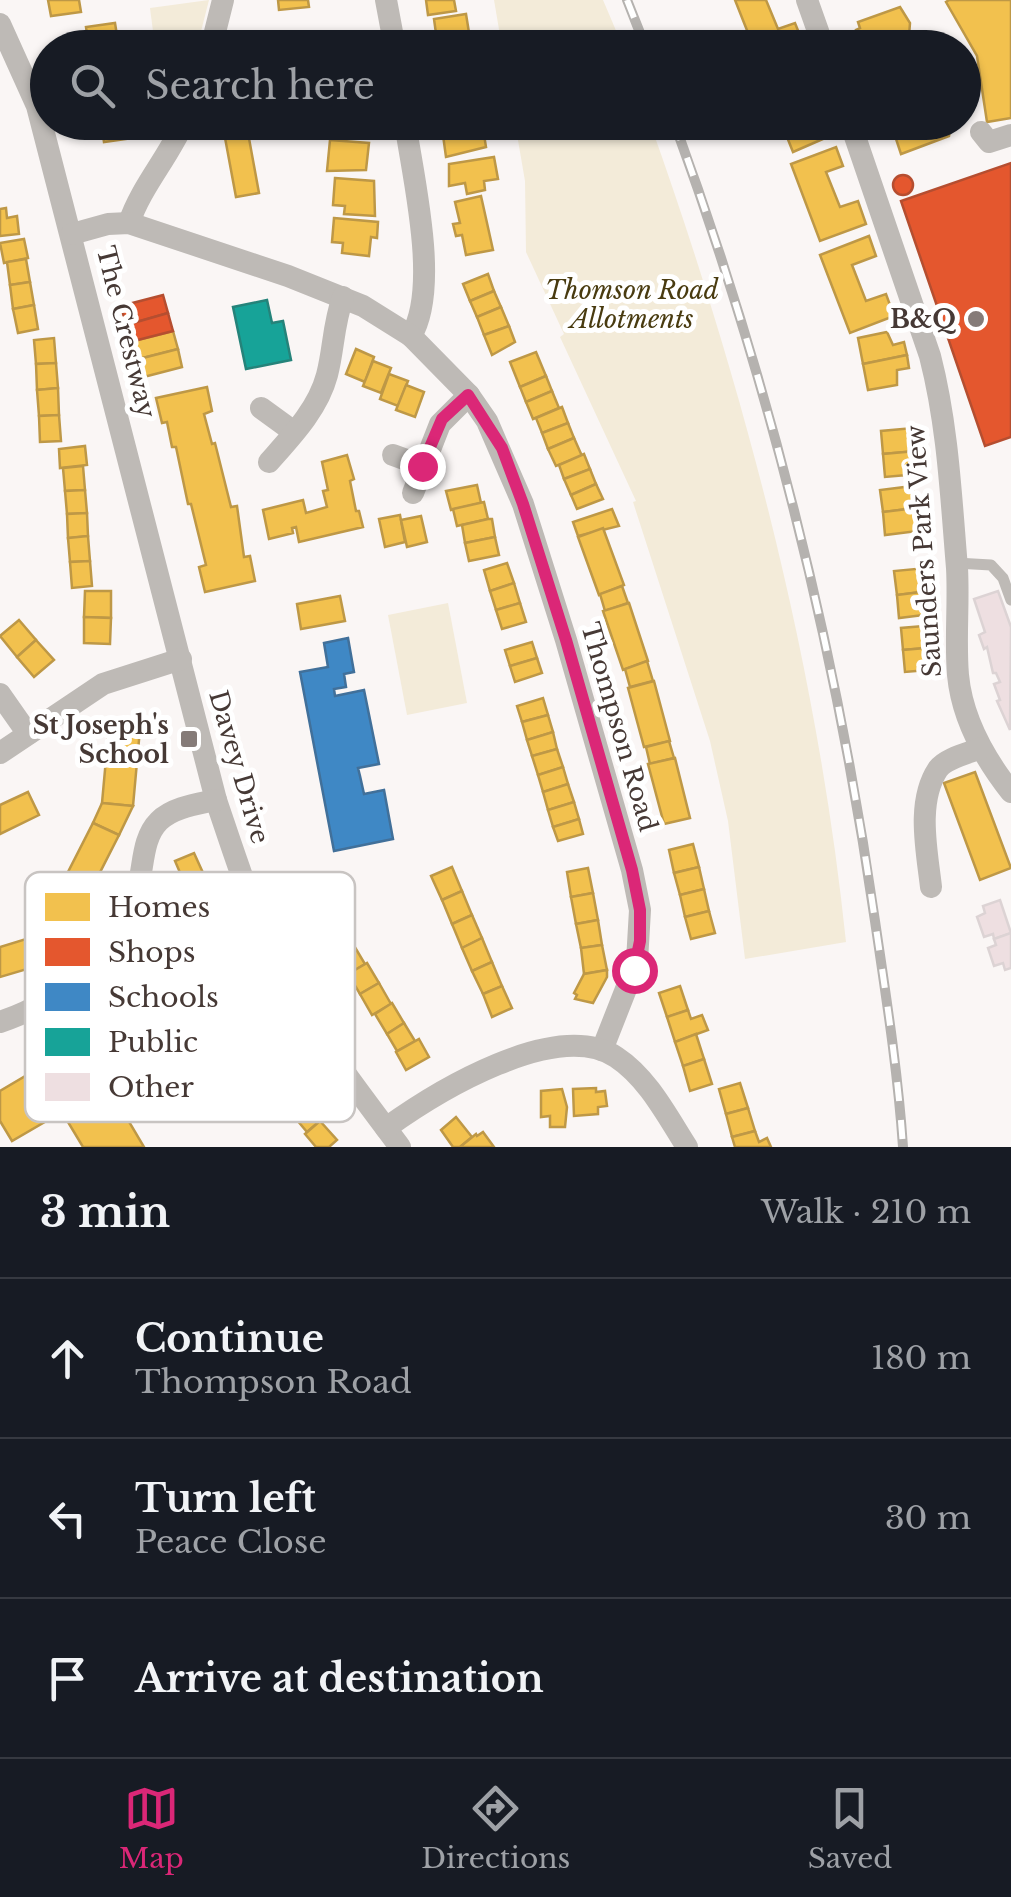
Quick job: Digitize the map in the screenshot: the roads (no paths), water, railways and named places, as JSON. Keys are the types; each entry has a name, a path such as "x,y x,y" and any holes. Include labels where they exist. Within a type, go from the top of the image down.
{"street":[{"path":"216,30 224,0"},
{"path":"386,0 392,30"},
{"path":"808,0 818,30"},
{"name":"The Crestway","path":"0,24 30,90"},
{"path":"981,132 990,142 1011,135"},
{"name":"The Crestway","path":"46,140 181,658"},
{"path":"128,223 135,204 176,140"},
{"path":"407,140 426,278 420,322 412,336"},
{"name":"Saunders Park View","path":"856,140 935,376 946,443 956,563 959,680 981,748 1011,792"},
{"name":"Thompson Road","path":"72,234 128,223 344,297 412,336 468,395 502,448 523,504 635,883 642,920 637,961 602,1050"},
{"path":"270,462 318,399 328,373 333,324 344,297"},
{"path":"412,493 442,419 468,395"},
{"path":"261,408 294,432"},
{"path":"393,455 422,466"},
{"path":"0,753 103,684 181,658"},
{"name":"Davey Drive","path":"181,658 216,800 243,872"},
{"path":"0,694 28,734"},
{"path":"931,887 924,819 938,771 949,761 981,748"},
{"path":"140,872 147,842 158,822 178,810 216,800"},
{"path":"0,1022 25,1013"},
{"path":"393,1138 423,1102 486,1068 576,1044 602,1050 630,1067 687,1147"},
{"name":"Davey Drive","path":"355,1088 393,1138"}],"lane":[{"path":"956,563 991,565 1003,578 1011,600"}],"railway":[{"path":"627,0 639,30"},
{"path":"680,140 769,417 819,617 859,819 891,1034 903,1147"}],"place":[{"name":"B&Q","path":"976,319"},
{"name":"St Joseph's School","path":"189,739"}],"park label":[{"name":"Thomson Road Allotments","path":"632,304"}]}
